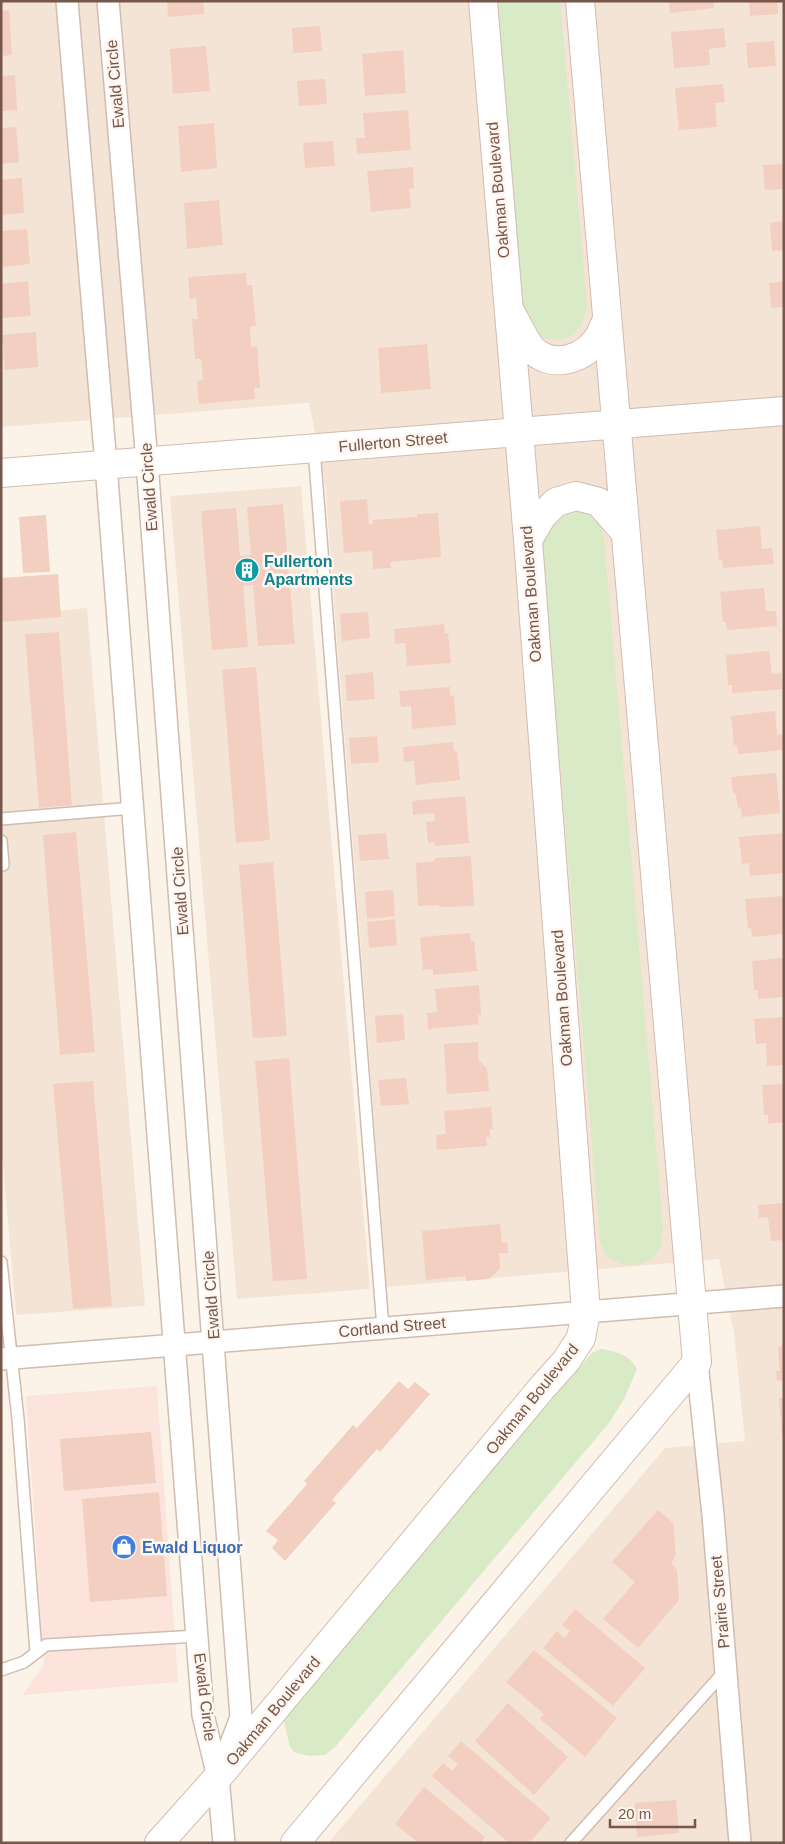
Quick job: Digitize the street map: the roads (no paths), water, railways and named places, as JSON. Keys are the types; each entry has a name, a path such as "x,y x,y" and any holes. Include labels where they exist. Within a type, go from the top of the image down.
{"street":[{"name":"Ewald Circle","path":"67,1 106,465 203,1715 218,1777 224,1843"},
{"name":"Ewald Circle","path":"108,1 147,462 241,1716 218,1777"},
{"name":"Oakman Boulevard","path":"159,1843 218,1777 541,1388 566,1361 581,1338 586,1312 528,540 517,432 483,1"},
{"path":"295,1843 697,1362 690,1303 580,1"},
{"path":"508,307 534,352 550,361 571,360 580,354 599,338 606,320"},
{"name":"Fullerton Street","path":"1,474 784,411"},
{"path":"528,540 542,516 556,502 576,496 599,502 624,531"},
{"name":"Cortland Street","path":"7,1358 784,1296"},
{"name":"Prairie Street","path":"697,1362 713,1515 740,1843"}],"lane":[{"path":"314,449 383,1328"},
{"path":"1,820 132,808"},
{"path":"1,841 3,864"},
{"path":"1,1262 7,1358 36,1652"},
{"path":"1,1670 24,1662 46,1645 197,1636"},
{"path":"571,1843 726,1671"}],"place":[{"name":"Fullerton Apartments","path":"247,570"},
{"name":"Ewald Liquor","path":"124,1547"}]}
